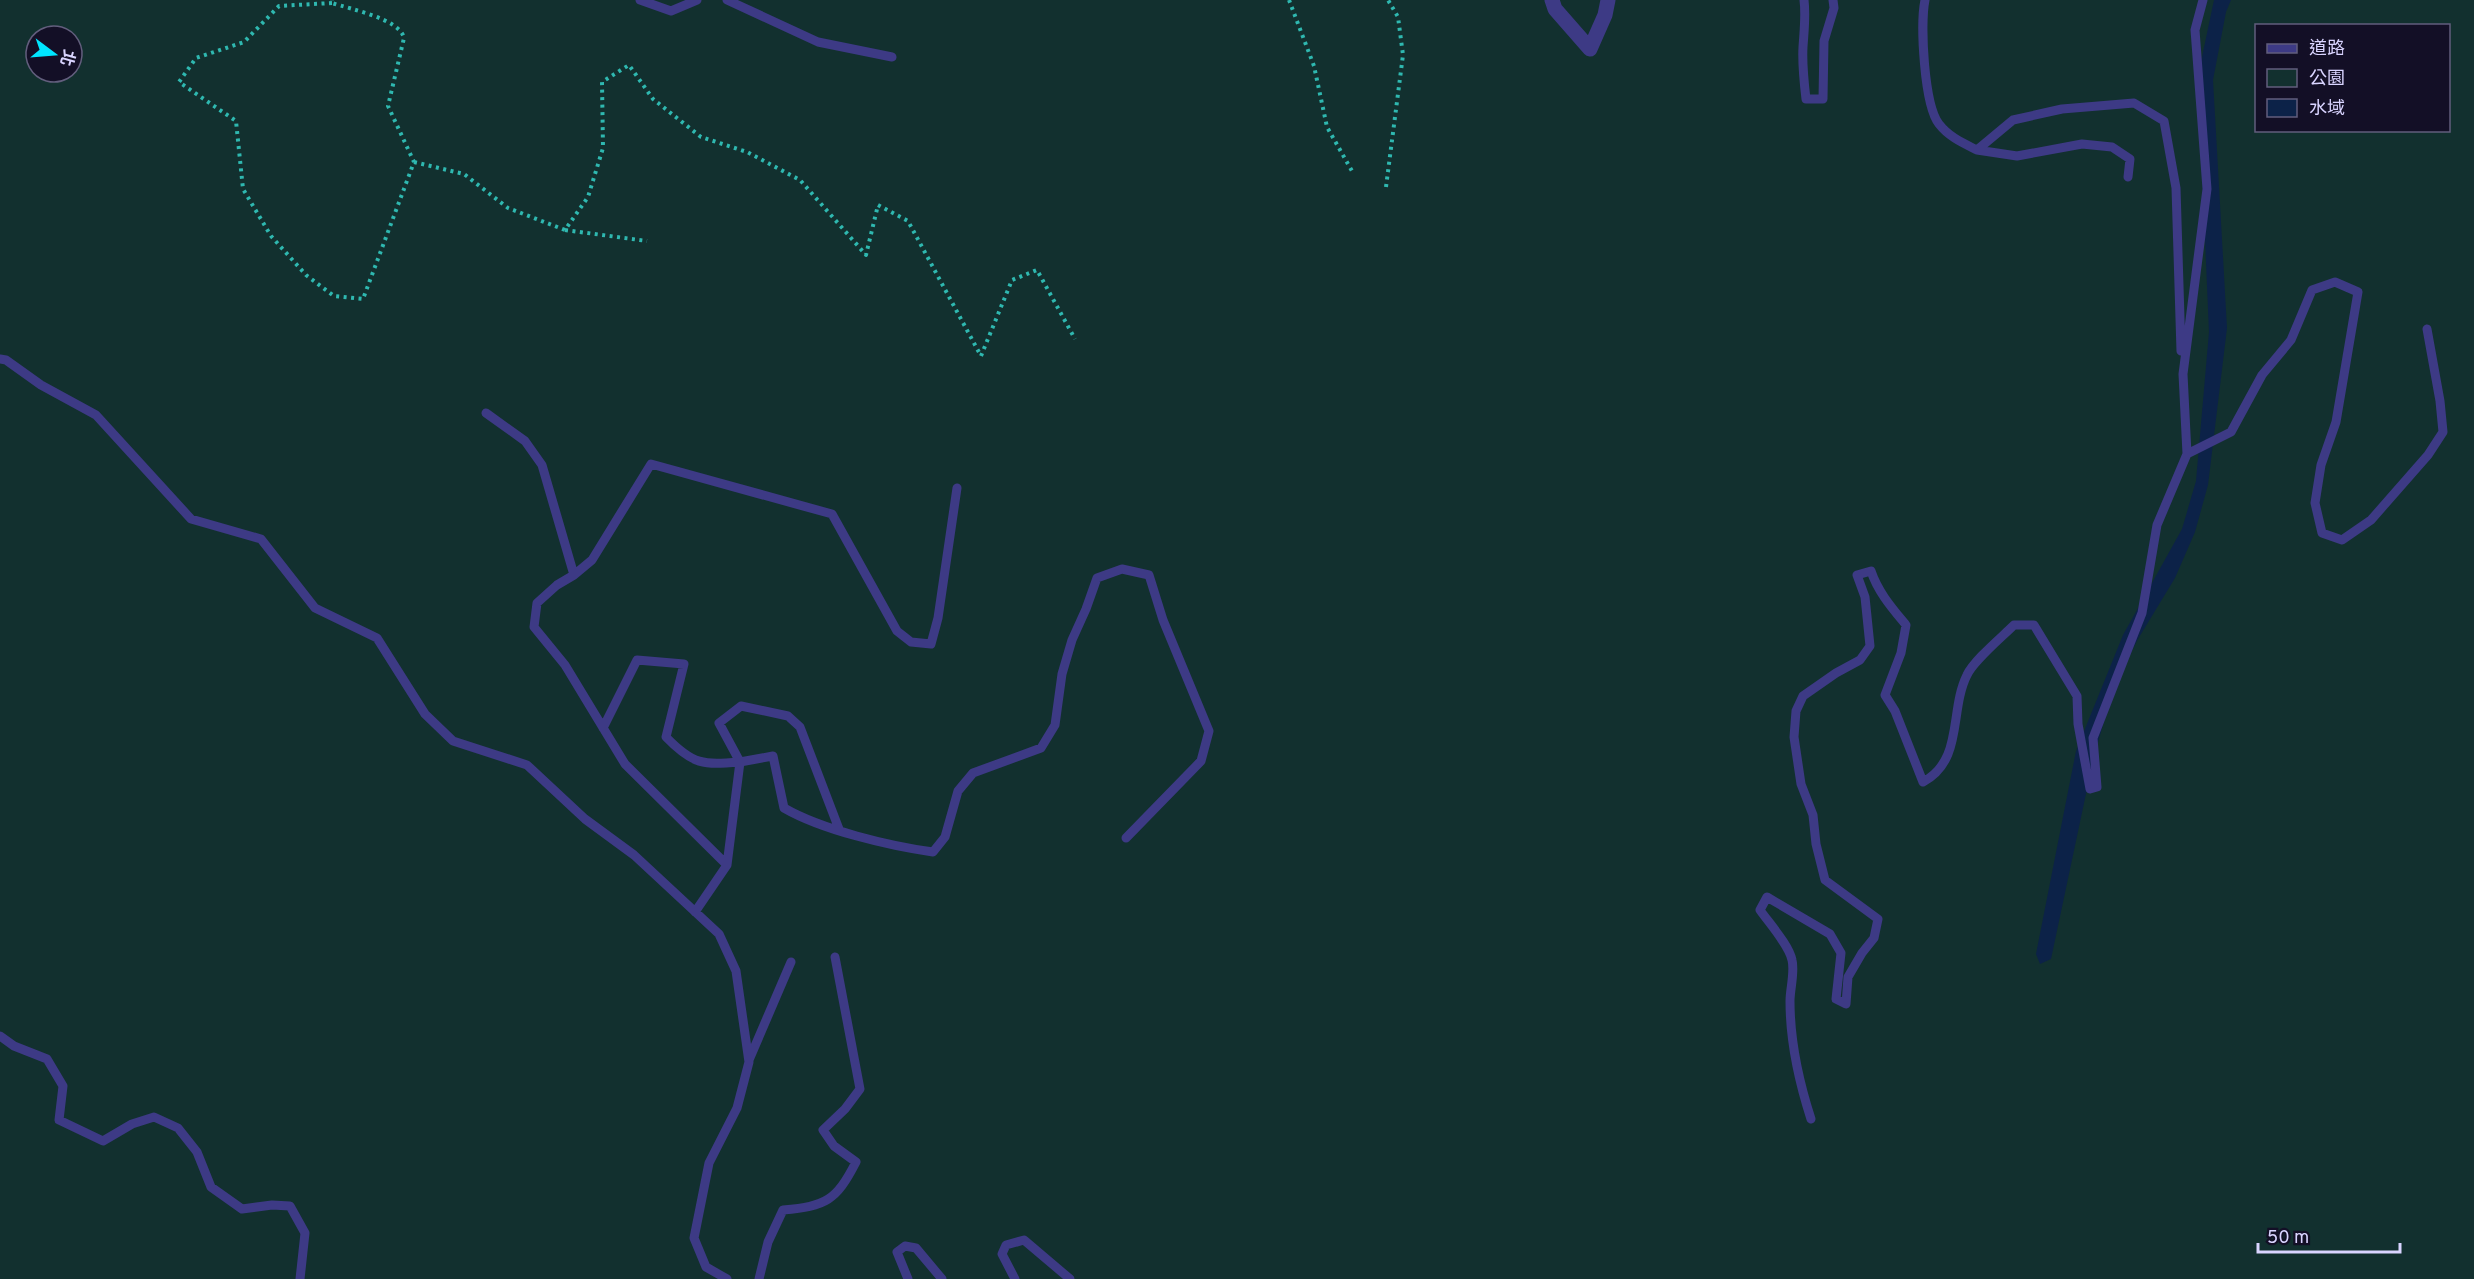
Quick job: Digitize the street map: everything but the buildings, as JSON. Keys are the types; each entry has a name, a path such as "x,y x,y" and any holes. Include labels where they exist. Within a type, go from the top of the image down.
{"street":[{"path":"1552,0 1555,9 1590,49 1605,15 1608,0"}],"lane":[{"path":"640,0 671,11 697,0"},
{"path":"727,0 818,42 892,57"},
{"path":"1804,0 1806,18 1803,69 1806,99 1823,99 1824,41 1834,8 1833,0"},
{"path":"1925,0 1922,12 1927,88 1937,122 1954,139 1977,150 2017,156 2082,144 2112,147 2130,159 2128,177"},
{"path":"2183,374 2207,189 2195,30 2203,0"},
{"path":"1810,1119 1801,1089 1793,1036 1790,1002 1792,960 1782,940 1760,910 1767,897 1830,934 1841,952 1836,999 1846,1005 1848,977 1874,938 1878,919 1825,880 1816,844 1813,815 1801,783 1794,737 1796,711 1803,696 1836,673 1860,660 1870,646 1865,597 1857,575 1871,571 1889,604 1906,625 1900,653 1885,695 1895,711 1923,782 1936,775 1950,754 1956,715 1967,674 2014,625 2034,625 2077,696 2078,724 2090,789 2097,787 2093,738 2142,613 2157,525 2187,454 2176,188 2164,121 2134,104 2062,109 2013,120 1977,150"},
{"path":"2187,454 2231,432 2262,375 2291,340 2312,290 2335,282 2358,292 2336,423 2321,465 2315,504 2322,533 2343,540 2371,520 2428,455 2443,432 2427,329"},
{"path":"0,359 6,360 41,385 96,415 191,519 261,539 315,608 377,638 425,714 453,741 527,765 585,819 634,855 719,934 736,971 748,1062"},
{"path":"486,413 525,441 542,465 574,575"},
{"path":"727,866 625,764 565,665 534,627 537,603 557,585 592,560 651,464 832,514 897,631 911,642 931,644 938,618 957,488"},
{"path":"603,728 637,660 684,664 666,737 683,755 710,764 773,756 784,808 803,819 905,848 933,852 945,837 958,791 973,773 1041,748 1055,725 1062,674 1072,640 1097,579 1122,569 1149,575 1162,620 1209,731 1202,761 1126,838"},
{"path":"695,912 727,866 740,762 719,723 741,706 788,716 800,727 839,829"},
{"path":"759,1279 768,1242 783,1210 813,1207 835,1195 856,1162 834,1146 823,1130 845,1109 860,1089 835,957"},
{"path":"727,1279 706,1267 694,1238 709,1163 737,1108 748,1062 791,962"},
{"path":"0,1036 14,1046 47,1059 63,1086 59,1120 103,1141 132,1124 154,1117 178,1128 197,1152 211,1187 242,1209 272,1205 290,1206 305,1233 300,1279"},
{"path":"1015,1279 1002,1254 1006,1245 1024,1240 1070,1279"},
{"path":"908,1279 897,1252 905,1246 916,1248 942,1279"}],"path":[{"path":"1289,0 1314,66 1327,127 1352,171"},
{"path":"1386,187 1403,55 1398,17 1388,0"},
{"path":"332,2 394,24 403,31 404,38 388,106 414,162 363,299 334,296 306,275 271,236 243,189 236,121 179,82 196,58 244,42 279,6 332,2"},
{"path":"565,230 588,197 603,148 602,82 629,65 653,99 701,137 747,152 800,180 866,255 878,205 908,220 981,356 1012,280 1037,270 1075,339"},
{"path":"414,162 464,174 508,208 565,230 647,241"}],"green space":[{"path":"0,0 2474,0 2474,1279 0,1279"}],"water":[{"path":"2214,0 2231,0 2226,12 2213,80 2227,328 2208,485 2195,532 2175,578 2138,639 2115,684 2094,756 2051,959 2040,964 2036,954 2076,751 2123,635 2182,529 2196,481 2209,332 2198,76"}]}
